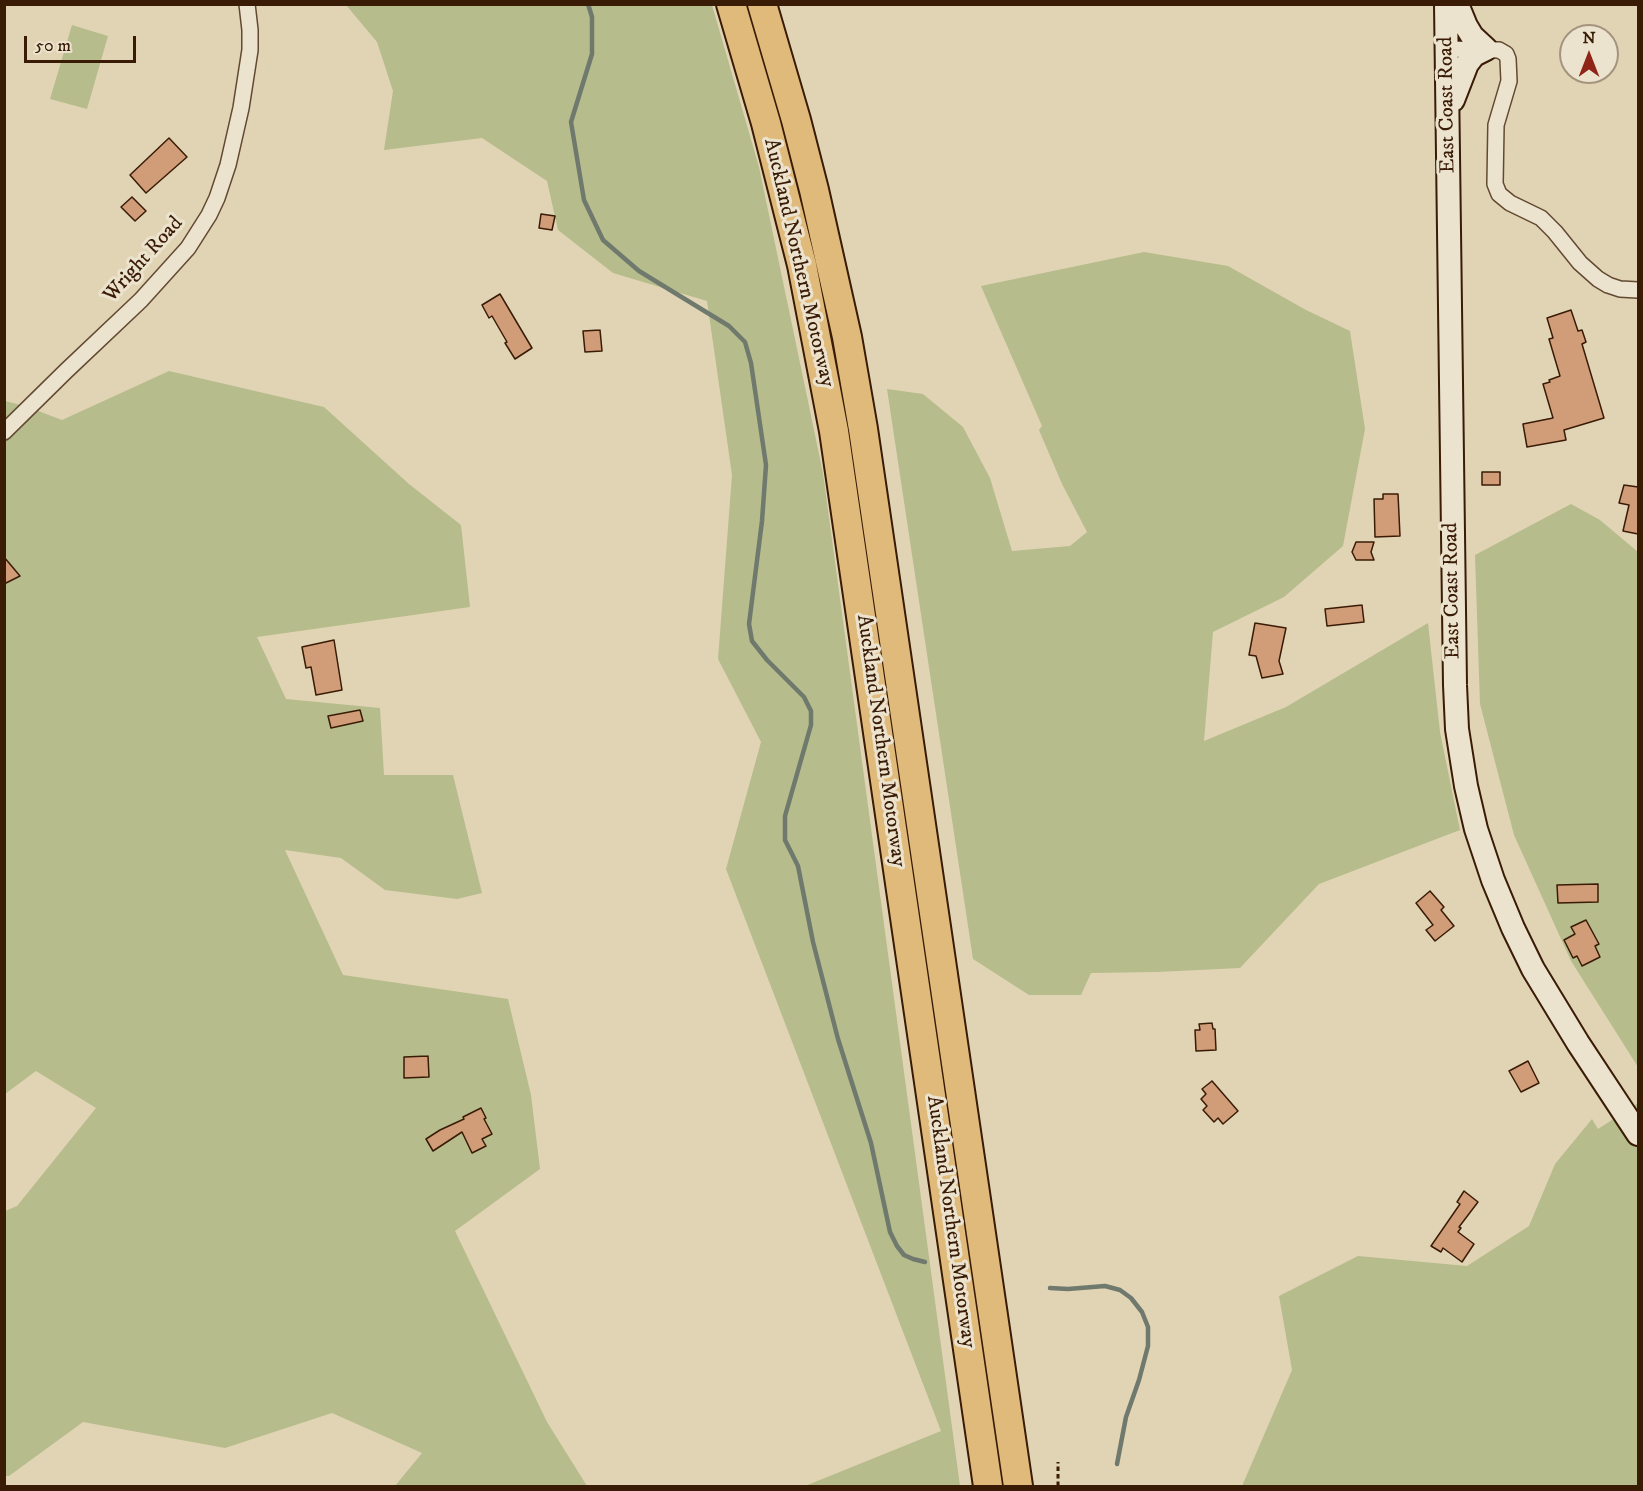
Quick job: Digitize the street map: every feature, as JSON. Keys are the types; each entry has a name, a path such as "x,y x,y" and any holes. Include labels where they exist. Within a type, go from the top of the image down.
{"highway":[{"name":"Auckland Northern Motorway","path":"732,4 766,123 802,265 834,431 988,1486"},
{"name":"Auckland Northern Motorway","path":"762,4 814,190 847,336 863,429 1018,1486"}],"main road":[{"name":"East Coast Road","path":"1446,4 1455,685 1457,729 1466,786 1476,829 1493,880 1533,969 1638,1134"},
{"path":"1448,116 1467,64 1474,55 1486,49 1472,36 1457,4"}],"street":[{"name":"Wright Road","path":"4,432 141,300 188,248 209,215 228,165 241,108 250,50 247,4"},
{"path":"1447,49 1486,49 1506,54 1509,81 1496,125 1495,184 1499,194 1510,203 1541,218 1580,263 1598,279 1620,289 1638,290"}],"path":[{"path":"1058,1462 1058,1486"}],"green space":[{"path":"346,5 712,5 759,167 823,473 960,1486 805,1486 941,1431 726,869 761,742 718,659 732,475 707,301 613,273 558,230 547,181 482,138 384,150 393,91 377,42"},
{"path":"72,25 108,36 87,109 50,99"},
{"path":"1144,252 1228,266 1306,310 1350,331 1365,429 1343,546 1284,597 1213,632 1204,741 1286,707 1428,623 1440,732 1460,830 1319,884 1240,968 1091,973 1081,995 1029,995 973,959 887,389 923,394 963,427 990,478 1012,551 1070,546 1087,532 1062,484 1039,430 1042,426 981,286"},
{"path":"169,371 324,407 409,484 461,525 470,607 257,637 286,699 380,708 384,775 453,775 482,893 457,899 385,890 341,858 285,850 343,975 508,999 531,1095 540,1169 455,1231 547,1422 587,1486 395,1486 422,1453 332,1413 225,1448 83,1422 9,1476 5,1476 5,1211 17,1206 96,1108 36,1071 5,1094 5,401 62,420"},
{"path":"1571,504 1600,520 1638,552 1638,1067 1571,961 1514,835 1480,704 1475,555"},
{"path":"1638,1103 1638,1486 1242,1486 1292,1370 1279,1296 1358,1256 1467,1266 1529,1226 1555,1164 1592,1119 1598,1129"}],"building":[{"path":"169,138 187,157 146,193 130,175"},
{"path":"132,197 146,211 135,221 121,207"},
{"path":"541,214 555,216 552,230 539,228"},
{"path":"500,294 532,348 515,359 492,316 489,318 482,305"},
{"path":"1571,310 1578,331 1582,330 1586,342 1582,344 1604,418 1564,430 1566,440 1527,447 1523,424 1553,418 1543,384 1560,376 1549,339 1553,338 1547,318"},
{"path":"600,330 602,351 585,352 583,331"},
{"path":"1482,472 1500,472 1500,485 1482,485"},
{"path":"1624,485 1638,487 1638,534 1623,531 1629,505 1619,503"},
{"path":"1383,494 1398,494 1400,536 1375,537 1374,499 1383,499"},
{"path":"1356,542 1374,542 1371,552 1374,560 1356,560 1352,552"},
{"path":"4,557 20,576 4,584"},
{"path":"1362,605 1364,622 1327,626 1325,609"},
{"path":"1255,623 1286,628 1279,661 1283,674 1262,678 1256,656 1249,655"},
{"path":"334,640 342,690 316,695 311,667 306,668 302,647"},
{"path":"360,710 363,721 331,728 328,716"},
{"path":"1598,884 1598,902 1558,903 1557,885"},
{"path":"1430,891 1444,907 1441,910 1454,926 1435,941 1426,930 1433,925 1416,903"},
{"path":"1586,920 1599,944 1595,946 1600,957 1582,966 1577,956 1573,958 1564,940 1575,934 1571,927"},
{"path":"1212,1023 1215,1029 1216,1050 1196,1051 1195,1030 1200,1030 1199,1024"},
{"path":"428,1056 429,1077 404,1078 404,1057"},
{"path":"1528,1061 1539,1083 1521,1092 1509,1071"},
{"path":"1212,1081 1238,1111 1223,1124 1218,1118 1214,1122 1203,1110 1207,1106 1201,1099 1206,1094 1202,1089"},
{"path":"481,1108 492,1134 482,1139 486,1146 472,1153 462,1132 433,1151 426,1139"},
{"path":"1464,1191 1478,1202 1459,1227 1461,1228 1458,1232 1474,1244 1462,1262 1443,1248 1441,1252 1431,1246 1460,1204 1457,1202"}],"waterway":[{"path":"588,4 592,17 592,54 571,122 584,200 603,240 639,271 729,326 745,342 751,363 766,465 762,521 749,624 752,641 767,660 804,697 811,711 811,725 785,816 785,840 798,866 813,942 838,1039 871,1143 890,1232 904,1255 925,1262"},
{"path":"1050,1288 1105,1286 1120,1290 1131,1298 1142,1312 1148,1327 1148,1346 1126,1417 1117,1464"}]}
